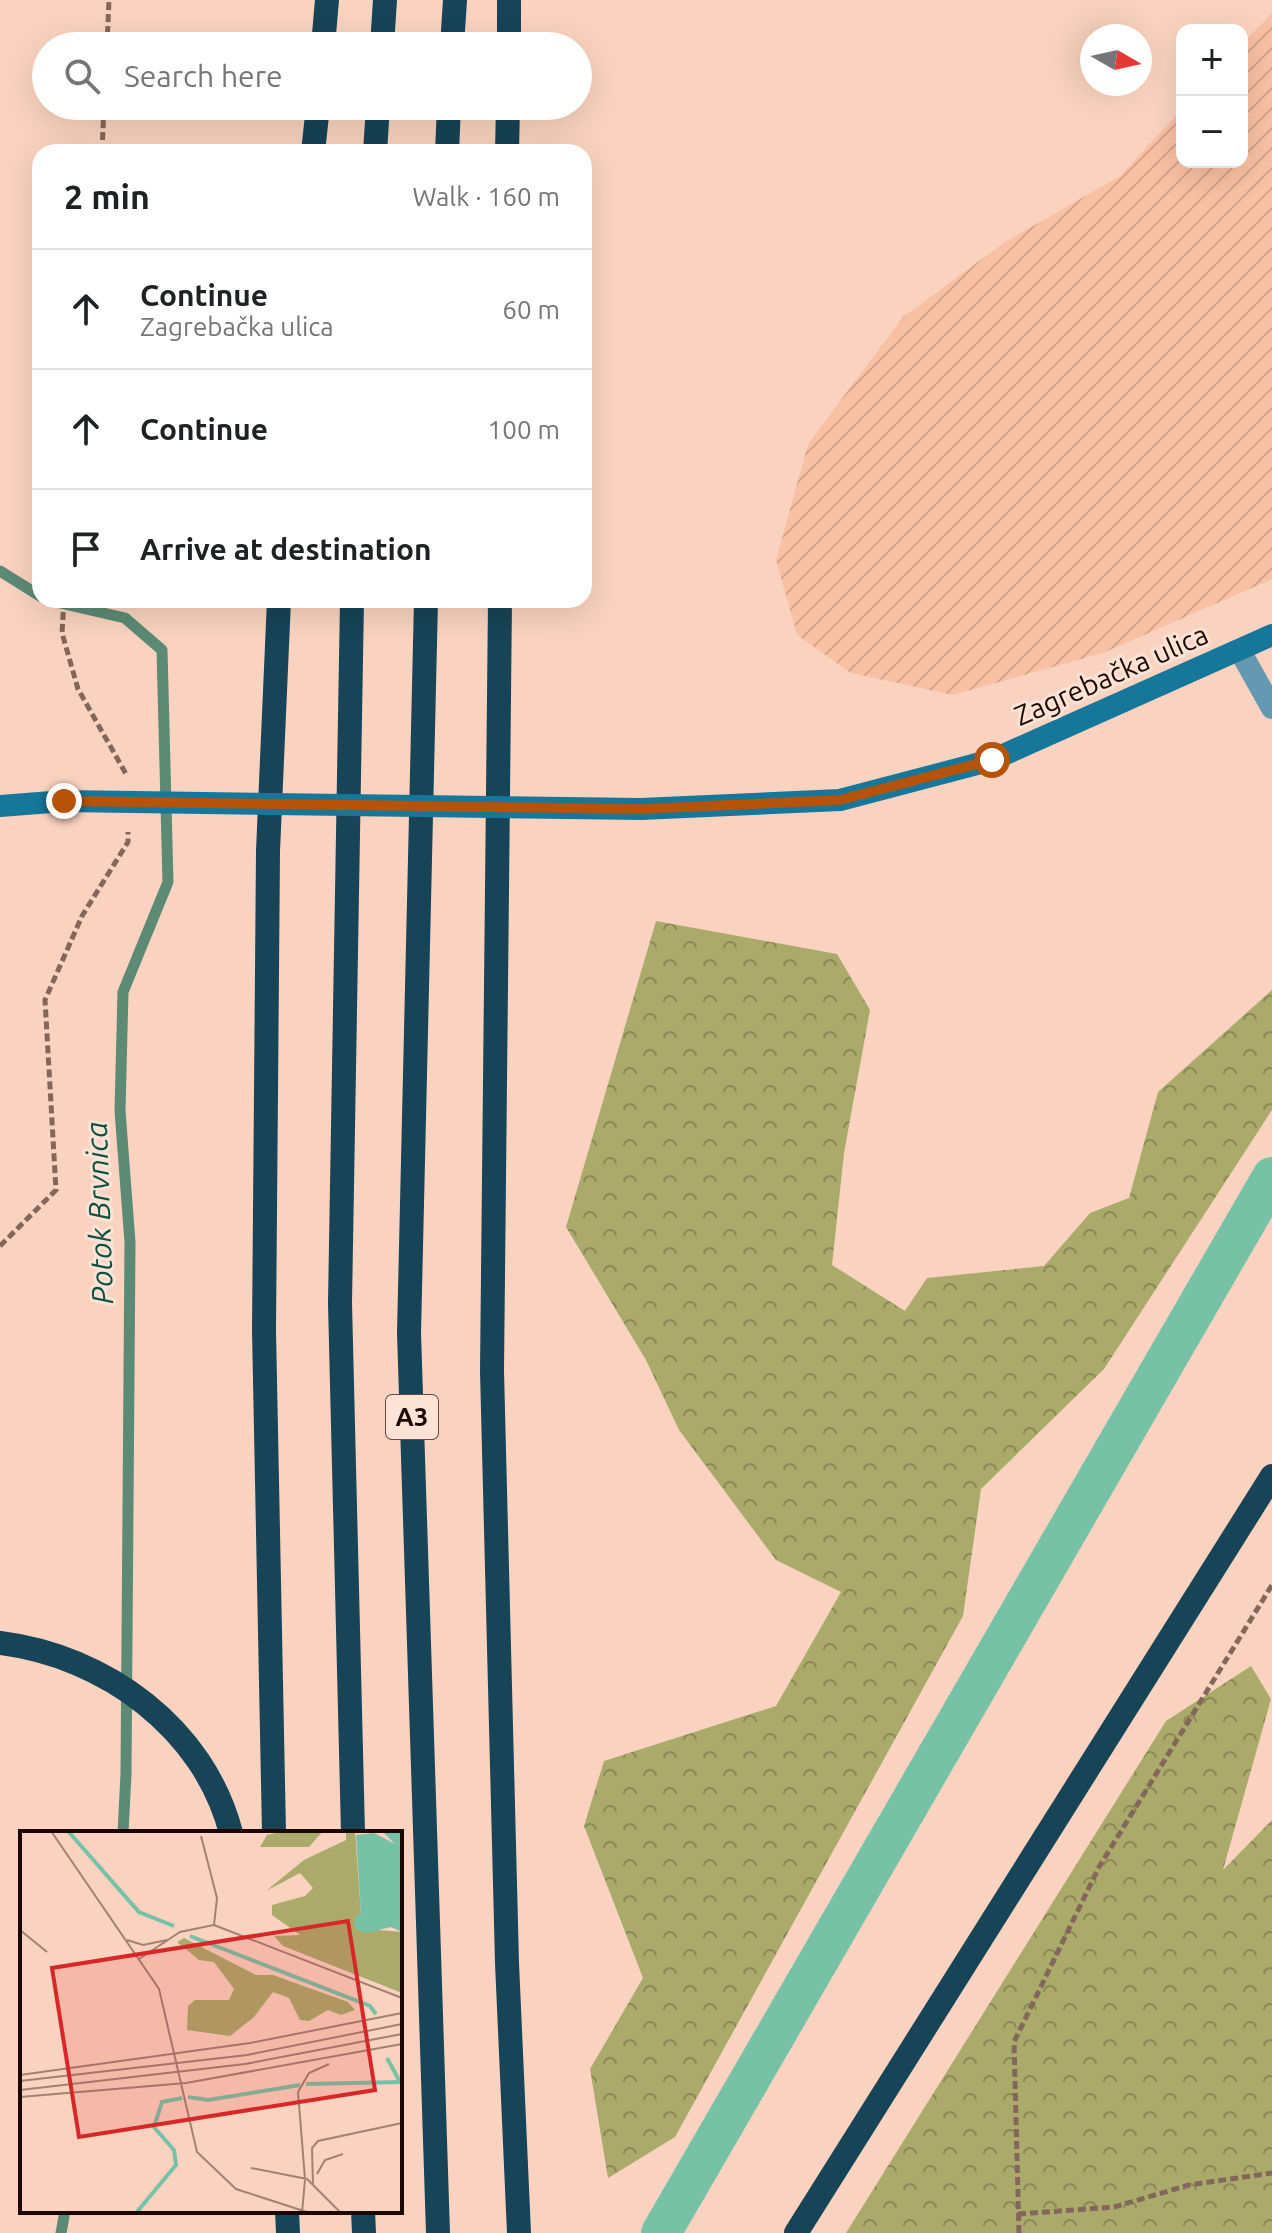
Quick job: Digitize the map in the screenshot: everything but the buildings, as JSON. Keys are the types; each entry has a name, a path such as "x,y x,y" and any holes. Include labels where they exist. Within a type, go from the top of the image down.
{"highway":[{"path":"324,32 327,0"},
{"path":"383,32 385,0"},
{"path":"453,32 455,0"},
{"path":"509,0 509,32"},
{"path":"314,144 316,120"},
{"path":"376,144 377,120"},
{"path":"447,144 448,120"},
{"path":"507,144 508,120"},
{"path":"274,1831 264,1314 268,851 279,608"},
{"path":"352,608 340,1303 353,1831"},
{"name":"A3","path":"426,608 409,1333 438,2233"},
{"path":"500,608 492,1371 507,1963 519,2233"},
{"path":"796,2233 1272,1476"},
{"path":"0,1643 23,1646 75,1661 144,1701 174,1730 200,1764 222,1799 230,1831"},
{"path":"287,2213 288,2233"},
{"path":"363,2213 364,2233"}],"main road":[{"name":"Zagrebačka ulica","path":"0,806 64,801 641,809 840,800 992,760 1272,635"}],"street":[{"path":"1240,651 1272,708"}],"path":[{"path":"108,32 109,0"},
{"path":"102,144 103,120"},
{"path":"64,608 62,633 78,689 126,772 127,786"},
{"path":"0,1246 56,1190 45,1000 82,916 128,842 128,828"},
{"path":"1019,2233 1014,2042 1099,1867 1272,1585"},
{"path":"1018,2214 1114,2207 1189,2185 1272,2173"}],"shaded area":[{"path":"1272,13 1272,579 1103,653 953,695 851,673 797,635 776,560 808,444 903,317 1005,242 1120,176 1176,115 1176,168 1248,168 1248,38"}],"green space":[{"path":"656,921 837,954 870,1010 844,1153 832,1265 905,1311 927,1278 1044,1266 1090,1213 1129,1198 1158,1092 1272,990 1272,1110 1104,1369 981,1489 963,1616 675,2137 608,2178 590,2069 643,1978 584,1826 604,1761 776,1706 841,1592 776,1560 679,1430 646,1360 566,1227"},
{"path":"1251,1666 1271,1699 1223,1870 1272,1820 1272,2233 846,2233 1166,1721"}],"waterway":[{"path":"0,571 32,591"},
{"name":"Potok Brvnica","path":"82,608 125,618 162,650 168,882 123,992 120,1111 130,1242 123,1831"},
{"path":"661,2233 1272,1177"},
{"name":"Potok Brvnica","path":"61,2233 65,2213"}],"route":[{"path":"64,801 641,809 840,800 992,760"}]}
